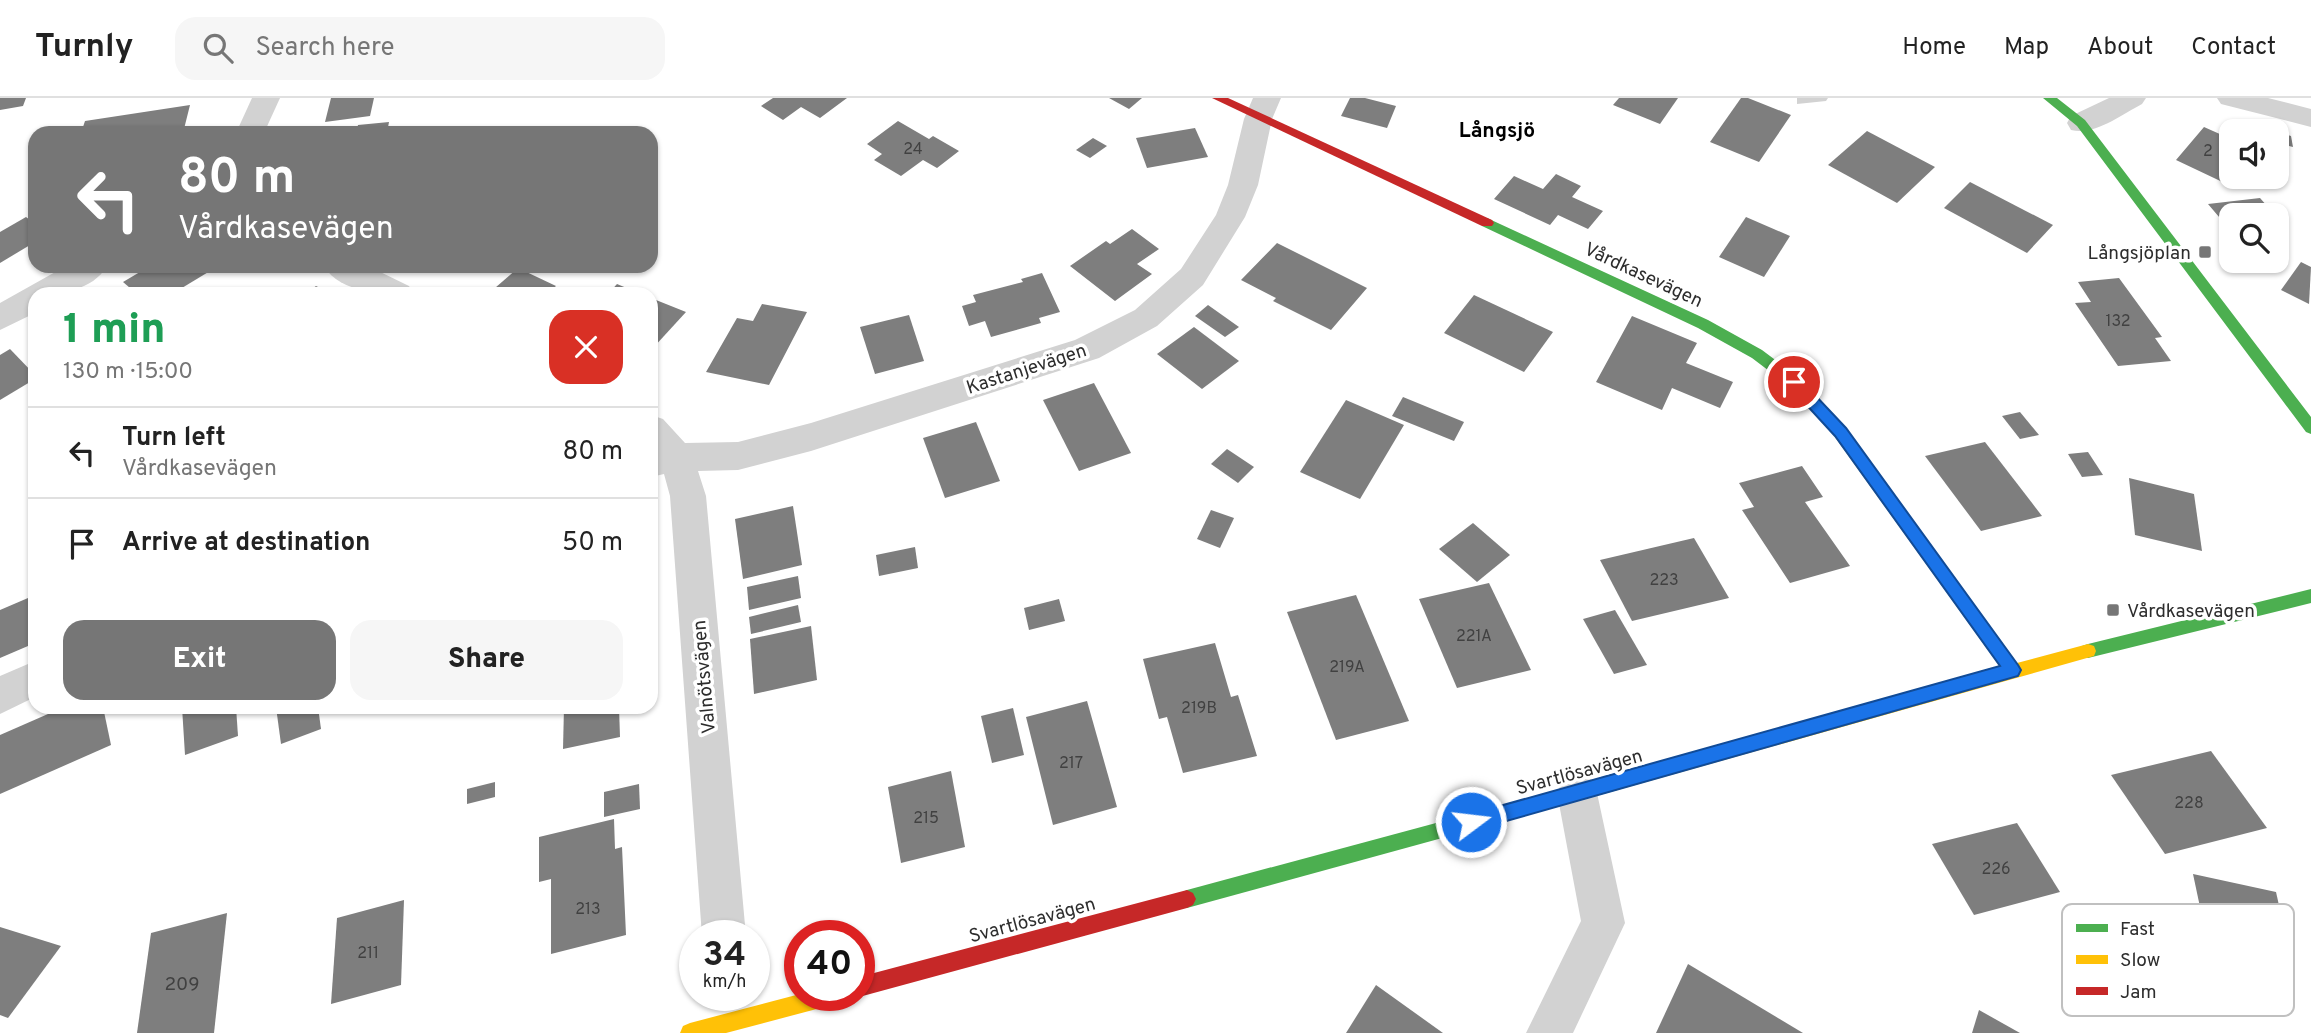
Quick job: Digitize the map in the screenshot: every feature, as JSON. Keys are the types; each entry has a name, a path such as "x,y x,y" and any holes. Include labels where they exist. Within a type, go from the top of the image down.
{"street":[{"path":"253,126 266,98"},
{"name":"Vårdkasevägen","path":"1218,98 1263,108 1703,324 1757,354 1794,382 1841,432 2012,670"},
{"path":"2049,98 2081,122 2311,428"},
{"path":"2081,122 2132,98"},
{"path":"2231,98 2311,118"},
{"name":"Kastanjevägen","path":"664,460 738,456 811,437 1087,349 1146,318 1192,277 1230,217 1243,185 1263,108"},
{"path":"54,287 79,273"},
{"path":"354,273 384,287"},
{"path":"0,318 28,302"},
{"name":"Valnötsvägen","path":"664,460 688,496 723,920"},
{"name":"Svartlösavägen","path":"875,983 1577,793 2012,670 2219,616 2311,596"},
{"path":"0,696 28,682"},
{"path":"1549,1033 1603,923 1577,793"},
{"path":"717,1017 784,1004"}],"lane":[{"path":"1802,101 1822,98"}],"building":[{"path":"0,98 26,98 23,106 0,110"},
{"path":"331,98 374,98 370,116 325,122"},
{"path":"773,98 847,98 820,118 801,107 783,120 761,106"},
{"path":"1109,98 1142,98 1129,109"},
{"path":"1350,98 1365,98 1396,106 1387,128 1341,116"},
{"path":"1619,98 1678,98 1660,124 1613,105"},
{"path":"1741,98 1748,98 1791,115 1759,162 1710,142"},
{"path":"190,105 185,126 83,126 85,121"},
{"path":"898,121 929,139 933,136 959,151 937,168 923,160 901,176 874,160 882,154 867,144"},
{"path":"389,122 388,126 358,125"},
{"path":"2204,127 2219,134 2219,180 2176,160"},
{"path":"1195,128 1208,157 1147,168 1136,138"},
{"path":"1867,131 1935,167 1897,203 1828,165"},
{"path":"2289,135 2291,136 2293,147 2289,146"},
{"path":"1093,138 1107,146 1090,158 1076,150"},
{"path":"1556,174 1581,186 1572,197 1603,211 1588,229 1558,215 1550,225 1494,199 1514,176 1543,189"},
{"path":"1970,182 2053,225 2027,253 1944,208"},
{"path":"2260,198 2264,203 2219,203 2219,217 2208,204"},
{"path":"26,217 28,246 0,263 0,232"},
{"path":"1746,217 1790,236 1764,277 1719,257"},
{"path":"1132,229 1159,249 1137,264 1152,274 1115,301 1070,266 1106,241 1110,244"},
{"path":"1277,243 1367,288 1331,330 1273,301 1276,298 1241,280"},
{"path":"2301,262 2311,267 2309,304 2281,290"},
{"path":"138,273 207,273 184,287 129,287 123,282"},
{"path":"512,273 529,273 556,286 555,287 496,287"},
{"path":"1042,273 1060,312 1039,318 1041,323 991,337 985,321 969,326 962,306 976,302 973,295 1023,282 1021,279"},
{"path":"2119,278 2162,337 2155,338 2171,361 2118,366 2075,303 2091,302 2078,282"},
{"path":"1474,295 1553,332 1524,372 1444,333"},
{"path":"658,301 686,312 658,343"},
{"path":"762,304 807,312 769,385 706,372 737,318 753,321"},
{"path":"1208,305 1239,327 1225,337 1195,316"},
{"path":"909,315 924,361 875,374 860,327"},
{"path":"1632,316 1697,343 1686,363 1733,382 1720,408 1672,388 1662,410 1596,382"},
{"path":"1194,327 1239,361 1202,389 1157,354"},
{"path":"10,349 28,368 28,383 0,400 0,355"},
{"path":"1094,383 1131,453 1079,471 1043,400"},
{"path":"1403,397 1464,422 1454,441 1392,416"},
{"path":"1346,400 1404,425 1360,499 1300,472"},
{"path":"2020,412 2039,435 2020,439 2002,416"},
{"path":"976,422 1000,481 945,498 923,438"},
{"path":"1985,442 2042,516 1981,531 1925,456"},
{"path":"1227,449 1254,467 1238,483 1211,464"},
{"path":"2088,452 2103,475 2082,477 2068,454"},
{"path":"1802,466 1823,497 1805,502 1850,566 1790,583 1742,510 1754,507 1739,483"},
{"path":"2129,478 2194,494 2202,551 2135,535"},
{"path":"793,506 802,565 743,579 735,519"},
{"path":"1211,510 1234,518 1220,548 1197,539"},
{"path":"1473,523 1510,555 1477,582 1439,549"},
{"path":"1694,538 1729,598 1632,621 1600,560"},
{"path":"915,547 918,568 879,576 876,555"},
{"path":"798,576 801,598 749,610 747,587"},
{"path":"1489,583 1531,670 1457,688 1419,599"},
{"path":"1356,595 1409,721 1336,740 1287,612"},
{"path":"28,598 28,646 0,658 0,610"},
{"path":"1059,599 1065,621 1029,630 1024,608"},
{"path":"798,605 801,622 751,634 749,617"},
{"path":"1615,610 1647,665 1614,674 1583,619"},
{"path":"811,626 817,680 754,694 750,639"},
{"path":"1215,643 1231,697 1238,695 1257,756 1183,773 1167,717 1159,719 1143,659"},
{"path":"1087,701 1117,807 1053,825 1026,717"},
{"path":"1013,708 1024,755 992,763 981,716"},
{"path":"48,714 104,714 111,745 0,794 0,735"},
{"path":"182,714 236,714 238,736 185,755"},
{"path":"277,714 319,714 321,729 281,744"},
{"path":"564,714 619,714 620,737 563,749"},
{"path":"2211,751 2267,828 2165,854 2111,775"},
{"path":"951,771 965,847 901,863 888,787"},
{"path":"495,782 495,797 467,804 467,789"},
{"path":"639,784 640,809 604,817 604,792"},
{"path":"614,819 615,849 622,847 626,935 551,954 551,879 539,882 539,837"},
{"path":"2017,823 2060,892 1974,915 1932,844"},
{"path":"2193,874 2276,892 2279,904 2199,904"},
{"path":"404,900 401,985 331,1004 337,918"},
{"path":"227,913 214,1033 137,1033 151,933"},
{"path":"0,927 61,946 8,1018 0,1015"},
{"path":"1688,964 1803,1033 1656,1033"},
{"path":"1376,985 1443,1033 1346,1033"},
{"path":"1979,1010 2020,1033 1972,1033"}],"traffic: fast":[{"path":"2049,98 2081,123 2311,428"},
{"path":"1487,223 1703,324 1757,354 1794,382 1832,422"},
{"path":"2088,651 2311,596"},
{"path":"1187,899 1614,783"}],"traffic: slow":[{"path":"1832,422 2012,670"},
{"path":"1614,783 2088,651"},
{"path":"690,1033 784,1008"}],"traffic: jam":[{"path":"1218,98 1487,223"},
{"path":"875,983 1187,899"}],"place":[{"name":"Långsjöplan","path":"2205,252"},
{"name":"Vårdkasevägen","path":"2113,610"}],"district":[{"name":"Långsjö","path":"1497,130"}],"route":[{"path":"1471,822 2012,670 1841,432 1794,382"}]}
